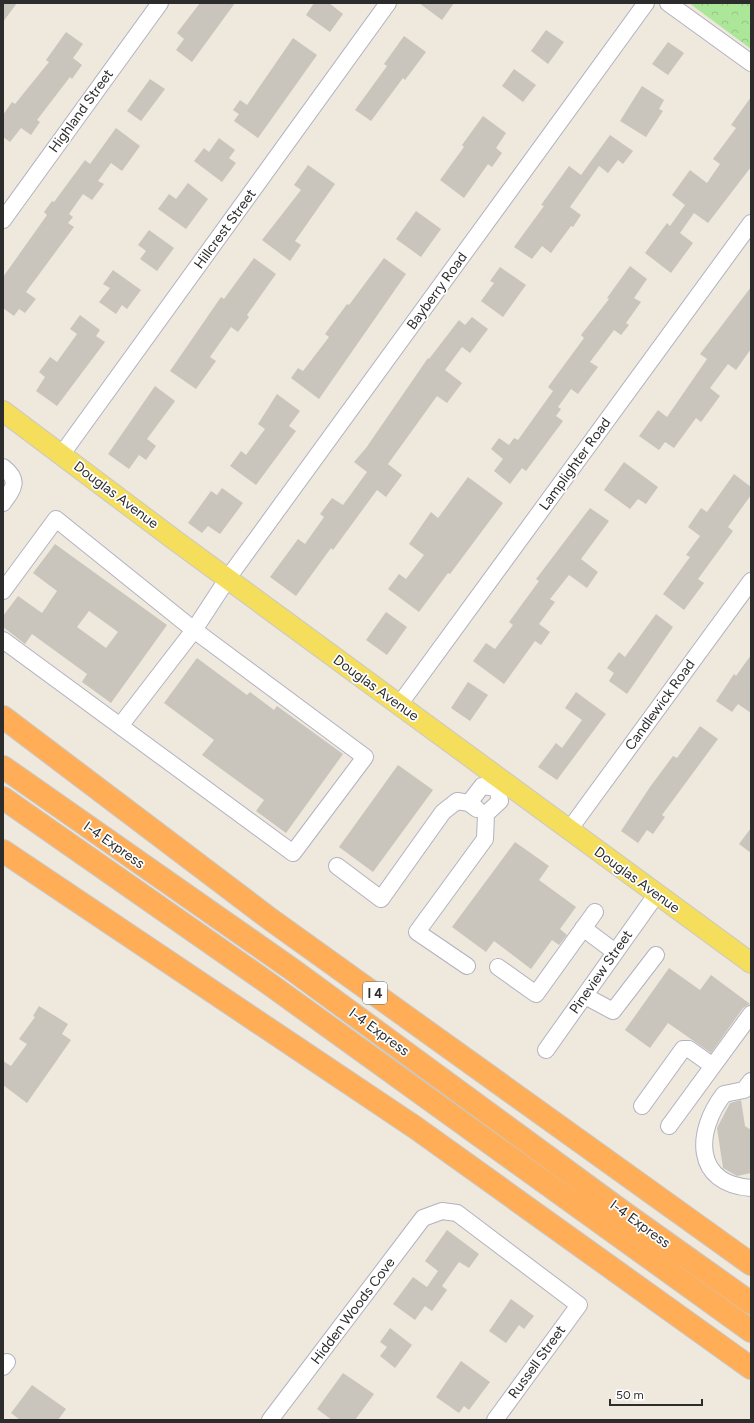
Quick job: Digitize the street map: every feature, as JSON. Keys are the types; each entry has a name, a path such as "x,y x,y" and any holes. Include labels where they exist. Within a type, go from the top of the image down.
{"highway":[{"name":"I 4","path":"3,717 270,919 751,1264"},
{"name":"I-4 Express","path":"3,767 293,970 623,1212 751,1303"},
{"name":"I-4 Express","path":"3,798 268,983 751,1330"},
{"path":"3,851 416,1128 751,1368"}],"main road":[{"name":"Douglas Avenue","path":"3,411 399,705 500,784 569,830 656,895 751,962"}],"street":[{"name":"Highland Street","path":"3,220 160,3"},
{"name":"Hillcrest Street","path":"62,454 388,3"},
{"name":"Bayberry Road","path":"120,726 194,630 228,578 646,3"},
{"path":"668,3 751,63"},
{"name":"Lamplighter Road","path":"399,705 751,223"},
{"path":"3,467 11,473 14,482 11,492 3,503"},
{"path":"3,591 56,520 194,630 365,757 293,853 3,640"},
{"name":"Candlewick Road","path":"569,830 751,581"},
{"path":"467,966 417,932 485,839 486,814 500,801 500,784 482,786 469,803"},
{"path":"338,866 381,899 443,812 457,801 469,803 486,814"},
{"name":"Pineview Street","path":"546,1050 656,895"},
{"path":"498,967 536,994 595,912"},
{"path":"584,928 615,952"},
{"path":"585,996 613,1010 656,956"},
{"path":"669,1126 751,1014"},
{"path":"642,1106 683,1049 689,1049 713,1066"},
{"path":"749,1089 724,1094 716,1105 710,1118 704,1149 709,1168 715,1176 734,1186 751,1188"},
{"name":"Russell Street","path":"442,1211 457,1213 580,1305 495,1420"},
{"name":"Hidden Woods Cove","path":"270,1420 423,1218 442,1211"}],"green space":[{"path":"689,3 751,3 751,49"}],"building":[{"path":"3,3 17,3 3,22"},
{"path":"200,3 235,3 192,62 176,50 184,39 177,33"},
{"path":"314,3 329,3 343,14 330,32 306,15"},
{"path":"419,3 454,3 442,20"},
{"path":"546,30 564,42 548,64 531,51"},
{"path":"66,32 83,44 73,58 82,65 72,79 70,77 37,120 40,122 31,135 21,128 10,142 3,137 3,115 12,102 15,104 49,62 46,60"},
{"path":"404,36 426,52 405,80 403,78 371,121 355,110 387,66 384,64"},
{"path":"293,38 317,55 258,138 234,121 239,114 233,110 240,100 247,105"},
{"path":"668,42 684,53 668,75 652,64"},
{"path":"514,69 536,85 523,102 502,86"},
{"path":"150,79 165,89 141,121 127,111"},
{"path":"642,86 664,100 659,109 663,111 646,137 620,121"},
{"path":"751,97 751,167 708,223 694,213 680,233 693,243 671,273 645,253 667,223 670,226 685,205 672,195 690,170 707,183 720,164 713,159 736,128 731,125"},
{"path":"483,116 506,133 496,148 502,153 492,167 488,164 464,198 440,180 464,147 462,145"},
{"path":"116,128 140,146 122,171 111,163 98,181 104,184 92,200 83,194 69,214 73,217 68,223 74,227 26,292 36,299 25,313 19,309 14,316 3,308 3,277 47,215 44,212 52,201 54,202 85,160 90,164"},
{"path":"610,135 633,151 623,164 618,160 608,173 599,166 570,207 581,215 551,253 542,246 532,259 514,247 544,206 541,205 569,166 581,175"},
{"path":"219,138 235,150 229,158 236,163 222,182 194,161 204,148 209,152"},
{"path":"308,165 335,184 295,241 301,245 290,261 262,240 301,190 294,185"},
{"path":"188,183 208,199 186,229 158,209 169,194 176,199"},
{"path":"416,211 441,229 421,257 396,239"},
{"path":"149,230 174,248 157,271 140,259 146,251 138,245"},
{"path":"254,258 276,274 247,315 249,317 238,332 231,327 210,357 216,361 196,389 170,371 221,297 224,299"},
{"path":"384,258 406,274 319,399 291,378 298,368 303,371 329,337 325,334"},
{"path":"630,266 647,279 634,298 641,302 626,323 629,325 621,335 614,330 590,362 598,367 578,394 571,389 558,407 561,409 556,416 563,421 526,471 522,468 510,484 494,471 503,459 491,449 499,438 509,445 514,438 518,440 553,391 548,387 584,338 581,335 609,299 607,298"},
{"path":"500,267 526,285 503,317 481,301 494,283 490,281"},
{"path":"113,270 141,290 127,309 122,305 116,314 99,302 110,288 103,284"},
{"path":"751,287 751,349 736,370 728,364 710,388 720,396 701,422 696,418 674,448 665,442 659,450 639,436 658,410 667,417 707,359 700,354"},
{"path":"80,315 100,330 96,336 105,342 57,406 36,391 45,377 39,372 50,357 57,362 77,334 70,329"},
{"path":"472,317 488,329 470,353 462,347 445,370 462,383 447,403 437,396 388,464 402,475 386,497 377,490 333,550 331,548 296,596 270,577 298,539 305,544 324,517 320,514 332,498 343,505 367,472 354,462 366,448 428,358 429,359 459,320 465,325"},
{"path":"155,386 175,401 147,439 156,446 146,460 139,455 129,469 108,454"},
{"path":"277,394 300,411 289,426 296,431 256,485 230,466 241,451 246,455 265,429 258,424"},
{"path":"624,462 658,487 646,504 638,499 630,509 604,490"},
{"path":"734,474 751,487 751,495 728,527 733,531 698,579 704,583 684,610 663,594 690,557 686,555 700,536 688,527 701,508 707,512"},
{"path":"468,477 503,503 450,574 448,573 419,612 388,589 399,574 406,579 424,555 409,544 431,512 438,518"},
{"path":"222,488 243,503 220,534 208,526 202,533 188,523 211,491 217,495"},
{"path":"590,508 609,521 581,559 598,572 587,588 569,575 550,599 555,602 539,624 550,632 541,645 535,641 504,684 473,661 486,643 495,649 513,625 509,622 539,581 536,579"},
{"path":"55,544 167,625 111,703 82,682 87,674 32,634 25,644 3,627 3,616 18,596 42,613 57,591 33,573","holes":["89,611 118,632 106,648 77,627"]},
{"path":"386,612 407,627 387,655 366,640"},
{"path":"656,614 673,627 627,694 609,681 614,673 607,668 619,652 625,657"},
{"path":"751,655 751,713 738,704 732,712 716,701 734,674 736,676"},
{"path":"197,658 247,695 250,692 274,710 277,706 343,754 286,833 256,811 264,800 202,755 214,740 164,703"},
{"path":"468,682 488,695 470,721 451,708"},
{"path":"576,692 606,714 557,780 538,767 556,743 562,748 582,720 565,708"},
{"path":"700,726 718,739 662,815 665,817 653,834 647,830 638,843 621,831 650,787 673,756 677,758"},
{"path":"398,765 433,790 373,872 339,847"},
{"path":"751,828 751,853 739,844"},
{"path":"515,842 549,866 539,880 576,907 560,929 567,935 559,945 552,940 531,969 494,941 486,952 452,927"},
{"path":"669,968 700,990 711,975 750,1004 743,1008 711,1053 668,1023 650,1048 625,1030"},
{"path":"39,1006 68,1024 62,1034 71,1040 27,1103 3,1085 3,1061 11,1066 27,1044 19,1039 35,1017 33,1016"},
{"path":"741,1100 745,1126 751,1130 751,1173 737,1176 723,1168 717,1128 730,1103"},
{"path":"447,1230 479,1254 469,1268 459,1262 442,1286 447,1290 432,1311 425,1306 415,1320 393,1304 413,1277 427,1287 438,1271 425,1261"},
{"path":"511,1299 534,1316 524,1329 519,1325 506,1343 489,1331"},
{"path":"390,1328 412,1345 395,1368 380,1356 387,1347 380,1342"},
{"path":"461,1361 490,1382 469,1410 464,1406 459,1413 436,1397"},
{"path":"343,1373 374,1394 355,1420 332,1420 317,1409"},
{"path":"32,1385 66,1409 58,1420 20,1420 11,1413"}]}
